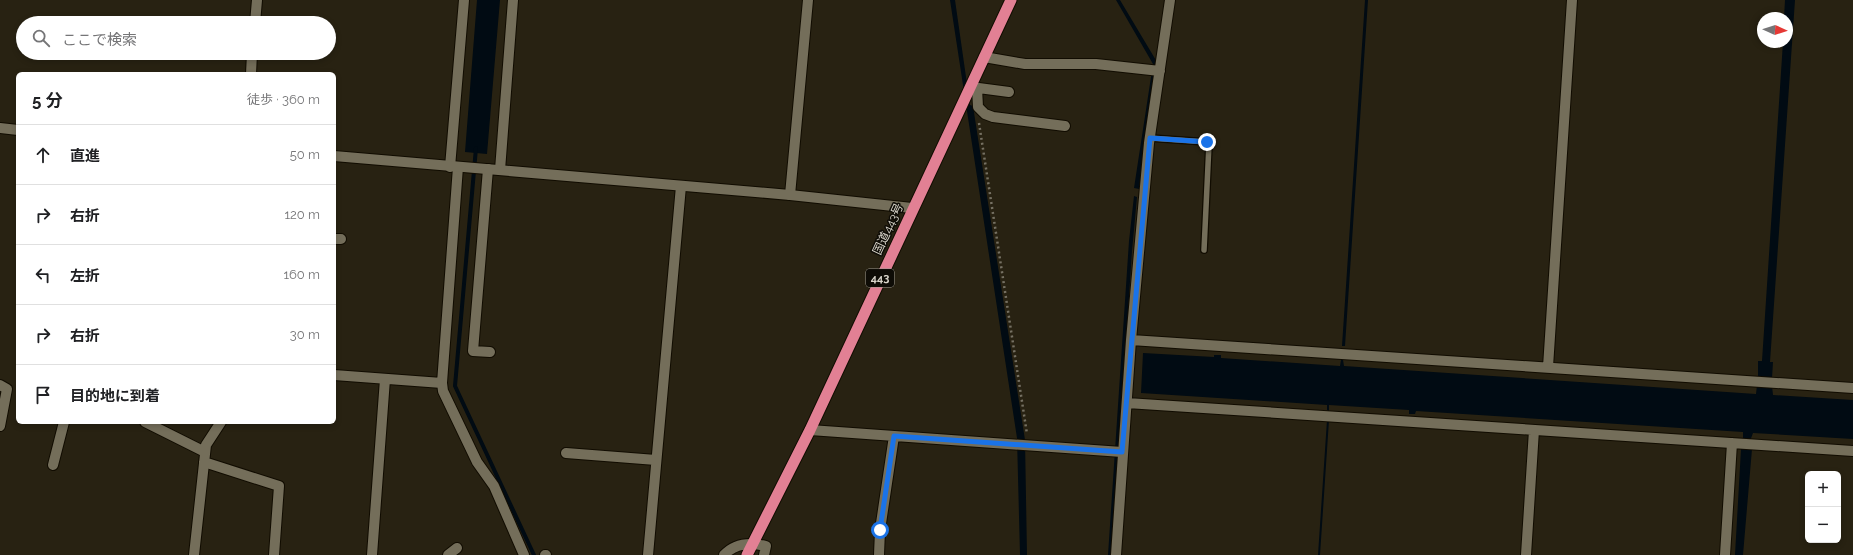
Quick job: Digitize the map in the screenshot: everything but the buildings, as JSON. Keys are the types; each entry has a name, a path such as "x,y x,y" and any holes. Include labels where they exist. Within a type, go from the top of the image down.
{"highway":[{"name":"国道443号","path":"747,555 810,430 912,208 974,88 984,57 1011,0"}],"street":[{"path":"256,16 257,0"},
{"path":"464,0 442,383 443,391 477,462 494,486 524,555"},
{"path":"500,170 513,0"},
{"path":"790,195 808,0"},
{"path":"1116,555 1131,340 1150,138 1170,0"},
{"path":"1548,367 1572,0"},
{"path":"984,57 1025,64 1096,64 1160,71"},
{"path":"250,72 251,60"},
{"path":"1009,92 974,88 978,107 985,114 993,117 1065,126"},
{"path":"0,128 16,130"},
{"path":"336,156 790,195 912,208"},
{"path":"488,169 473,351 490,352"},
{"path":"648,555 681,186"},
{"path":"1131,340 1853,388"},
{"path":"336,375 442,383"},
{"path":"372,555 385,379"},
{"path":"0,385 6,389 0,426"},
{"path":"1127,403 1853,451"},
{"path":"53,465 63,424"},
{"path":"148,424 205,457 279,486 274,555"},
{"path":"194,555 206,445 220,424"},
{"path":"810,430 1122,452"},
{"path":"1526,555 1534,430"},
{"path":"879,555 880,530 894,436"},
{"path":"1725,555 1732,443"},
{"path":"566,453 656,460"},
{"path":"724,555 731,547 754,543 766,546 764,555"},
{"path":"448,555 457,548"}],"lane":[{"path":"1150,138 1207,142 1209,144 1204,250"}],"path":[{"path":"978,107 1020,398 1029,445"}],"shaded area":[{"path":"477,0 500,0 487,154 465,152"},
{"path":"950,0 955,0 970,105 973,106 1025,440 1027,555 1020,555 1017,438"},
{"path":"1116,0 1120,0 1157,62 1139,189 1134,188 1153,64"},
{"path":"1365,0 1368,0 1345,346 1342,346"},
{"path":"1785,0 1795,0 1793,29 1793,12 1784,12"},
{"path":"1783,48 1792,48 1770,362 1773,362 1772,378 1758,377 1758,361 1762,361"},
{"path":"1134,196 1137,197 1132,251 1112,555 1108,555 1129,241"},
{"path":"1143,353 1214,357 1214,355 1221,355 1221,358 1340,366 1341,360 1343,360 1344,366 1756,394 1757,385 1772,386 1773,395 1853,400 1853,439 1753,433 1750,441 1743,441 1743,432 1416,411 1415,414 1409,414 1409,410 1329,405 1329,411 1327,410 1327,405 1141,393"},
{"path":"1327,420 1329,420 1320,555 1318,555"},
{"path":"1741,449 1752,449 1743,555 1735,555"}],"waterway":[{"path":"476,148 455,386 534,555"}],"route":[{"path":"880,530 894,436 1122,452 1150,138 1207,142"}]}
